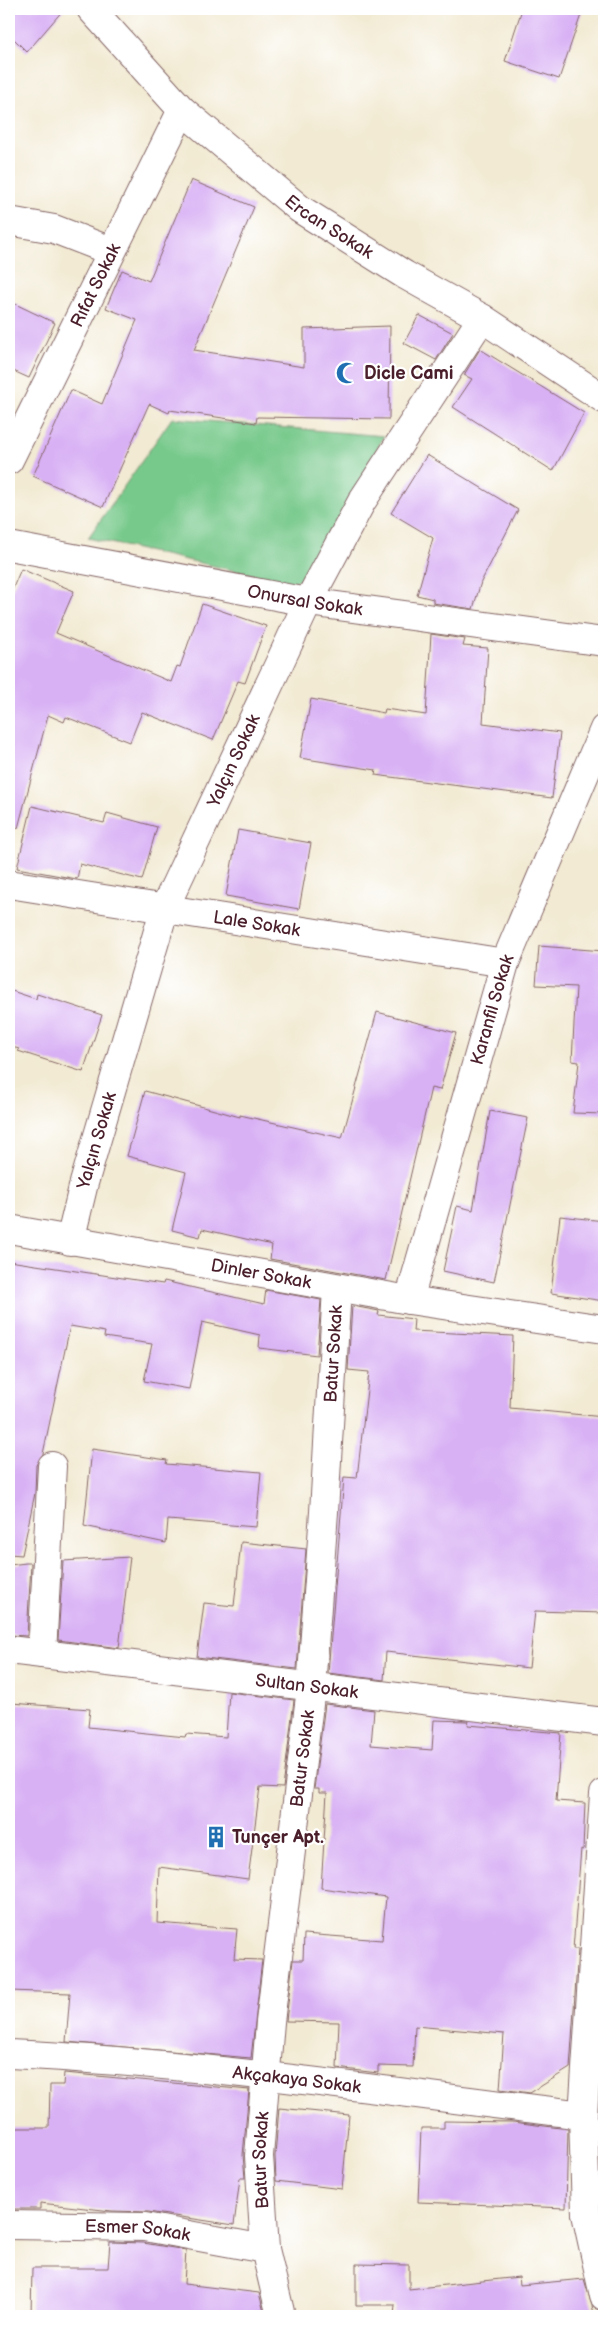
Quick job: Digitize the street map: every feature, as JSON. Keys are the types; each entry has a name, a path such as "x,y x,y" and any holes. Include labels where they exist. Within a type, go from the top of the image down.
{"street":[{"name":"Ercan Sokak","path":"91,9 182,110 300,209 405,275 482,318 604,399"},
{"name":"Rıfat Sokak","path":"9,460 182,110"},
{"path":"9,222 54,228 112,251"},
{"name":"Yalçın Sokak","path":"70,1240 84,1183 164,907 308,602 362,501 482,318"},
{"name":"Onursal Sokak","path":"9,546 308,602 604,642"},
{"name":"Karanfil Sokak","path":"409,1300 505,963 604,728"},
{"name":"Lale Sokak","path":"9,884 164,907 505,963"},
{"name":"Dinler Sokak","path":"9,1229 337,1288 604,1329"},
{"name":"Batur Sokak","path":"281,2316 264,2248 260,2156 270,2022 311,1688 324,1512 337,1288"},
{"path":"42,1654 52,1466"},
{"name":"Sultan Sokak","path":"9,1650 604,1722"},
{"path":"604,1794 582,2116 586,2214 604,2296"},
{"name":"Akçakaya Sokak","path":"9,2054 82,2058 265,2077 582,2116"},
{"name":"Esmer Sokak","path":"9,2225 145,2227 264,2248"}],"green space":[{"path":"172,418 384,436 309,578 290,583 88,538"}],"building":[{"path":"9,9 64,9 27,52 9,34"},
{"path":"522,9 583,9 559,79 505,61"},
{"path":"191,180 254,207 194,350 304,367 304,329 390,326 389,419 257,417 256,423 170,410 169,413 149,404 103,507 33,476 71,390 102,404 137,320 106,308 122,270 149,281"},
{"path":"9,301 55,323 29,378 9,369"},
{"path":"419,315 453,333 436,360 404,343"},
{"path":"480,349 584,413 553,471 453,407 472,379 464,375"},
{"path":"427,455 518,510 481,582 473,609 433,603 433,599 417,595 433,538 391,513"},
{"path":"21,569 74,591 56,633 171,682 177,666 180,667 202,604 266,626 245,683 238,681 213,740 142,712 130,742 66,717 64,722 48,715 18,828 9,826 9,597"},
{"path":"431,634 465,639 463,646 488,648 483,723 560,733 552,798 375,775 376,770 300,758 311,699 384,713 385,709 426,715"},
{"path":"32,806 104,823 107,813 157,827 142,880 80,864 77,879 17,868"},
{"path":"238,830 311,843 299,909 226,896"},
{"path":"539,946 604,951 604,1114 573,1113 579,1062 572,1061 576,987 536,985"},
{"path":"9,990 36,999 37,994 102,1015 83,1072 18,1051 19,1049 9,1046"},
{"path":"377,1012 456,1033 440,1090 431,1088 386,1280 270,1259 272,1245 202,1229 200,1237 172,1230 186,1172 127,1156 145,1091 240,1117 240,1115 342,1138"},
{"path":"490,1111 528,1118 494,1282 443,1271 457,1206 473,1210"},
{"path":"560,1216 604,1221 604,1301 551,1293"},
{"path":"9,1261 163,1284 164,1281 264,1304 266,1290 321,1300 317,1355 259,1348 260,1335 202,1322 189,1389 144,1381 152,1344 104,1337 105,1332 70,1326 43,1454 36,1465 35,1493 22,1555 9,1554"},
{"path":"352,1306 379,1311 378,1315 414,1319 413,1331 513,1336 510,1408 604,1417 604,1613 535,1611 529,1668 386,1652 384,1680 328,1673 344,1477 357,1478 369,1372 348,1370"},
{"path":"92,1449 167,1460 166,1464 261,1472 256,1527 168,1520 166,1543 84,1526"},
{"path":"241,1542 306,1549 297,1669 197,1657 204,1603 234,1606"},
{"path":"130,1557 119,1648 58,1640 63,1561"},
{"path":"31,1563 27,1636 9,1635 9,1565"},
{"path":"229,1692 294,1700 283,1788 260,1787 248,1879 159,1867 157,1923 237,1929 234,1959 262,1960 251,2058 66,2042 70,1993 9,1991 9,1727 11,1703 90,1709 88,1727 185,1737 186,1734 226,1737"},
{"path":"325,1704 374,1710 371,1745 432,1750 434,1720 469,1721 468,1725 561,1733 556,1801 585,1803 583,1850 581,1849 573,1949 578,1949 570,2068 530,2093 500,2089 504,2034 415,2026 413,2067 378,2066 378,2073 337,2068 339,2022 286,2021 293,1960 303,1960 304,1934 382,1940 386,1897 321,1888 327,1793 319,1793 319,1789 314,1789"},
{"path":"64,2073 249,2090 243,2155 245,2178 240,2178 234,2225 148,2212 112,2211 40,2203 40,2209 9,2209 9,2128 49,2128 50,2085 63,2085"},
{"path":"279,2108 349,2115 342,2189 276,2181 275,2156"},
{"path":"444,2121 513,2122 568,2129 566,2208 418,2202 421,2128 444,2128"},
{"path":"110,2242 143,2243 186,2250 184,2284 259,2293 265,2316 31,2316 32,2268 108,2268"},
{"path":"356,2264 409,2265 409,2289 519,2277 520,2285 584,2279 595,2316 394,2316 395,2305 356,2305"}],"place":[{"name":"Dicle Cami","path":"347,373"},
{"name":"Tunçer Apt.","path":"216,1837"}]}
